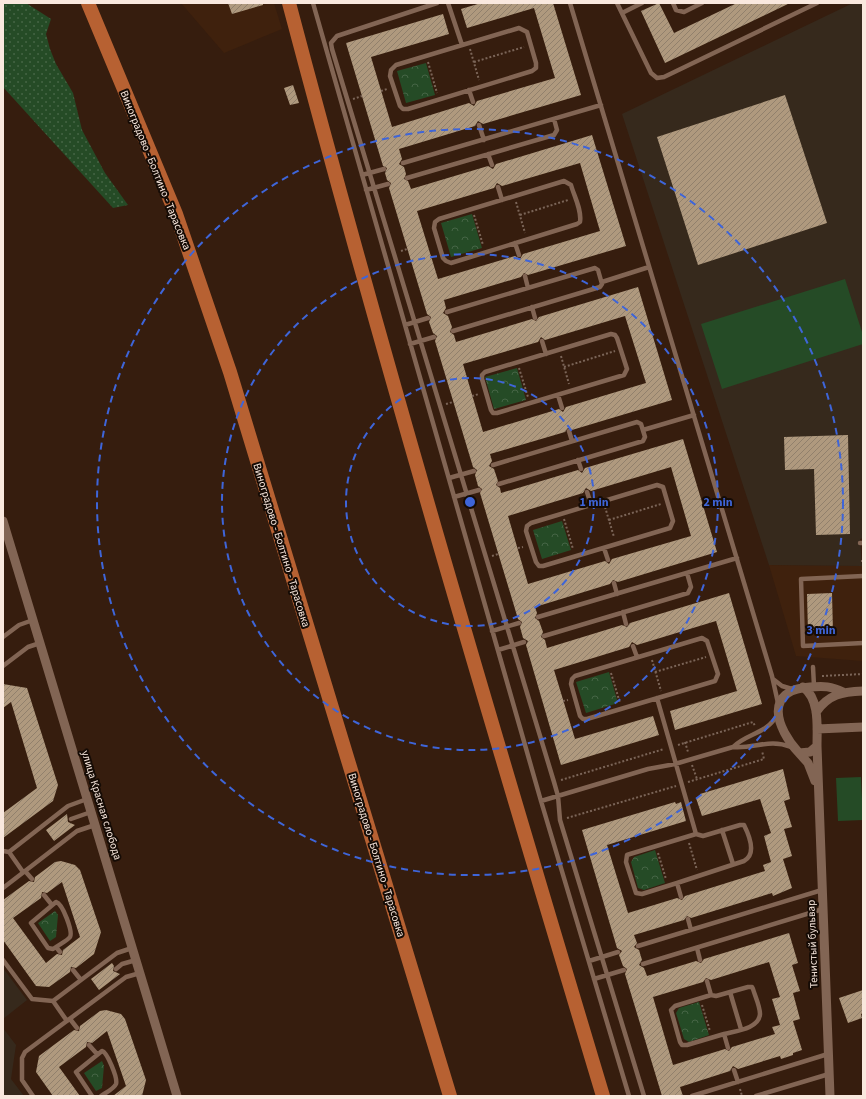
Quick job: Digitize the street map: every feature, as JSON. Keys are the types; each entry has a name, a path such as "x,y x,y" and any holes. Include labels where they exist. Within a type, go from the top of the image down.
{"main road":[{"name":"Виноградово - Болтино - Тарасовка","path":"88,3 176,214 230,372 450,1096"},
{"path":"289,3 414,457 498,748 603,1096"}],"street":[{"name":"улица Красная слобода","path":"3,522 177,1096"},
{"path":"778,710 783,696 792,690 814,682 830,686 843,692"},
{"name":"Тенистый бульвар","path":"803,687 809,691 816,712 830,1096"},
{"path":"816,712 821,704 829,698 843,692 863,691"},
{"name":"Тенистый бульвар","path":"778,710 782,730 797,751 808,763 819,792"},
{"path":"817,729 863,727"},
{"path":"797,751 810,752 817,746"}],"lane":[{"path":"312,3 541,801 629,1096"},
{"path":"437,3 337,36 331,43 554,782 558,796 560,820 644,1096"},
{"path":"448,3 462,45"},
{"path":"570,3 773,679 778,710 773,722 767,728 739,741 733,747"},
{"path":"617,3 651,73 657,78 664,77 817,3"},
{"path":"622,13 642,3"},
{"path":"673,3 676,10 684,12 702,3"},
{"path":"519,28 527,32 536,62 536,68 532,71 404,109 400,106 390,76 391,70 396,65 462,45 519,28"},
{"path":"469,90 473,102"},
{"path":"403,163 601,105"},
{"path":"407,178 554,135 557,130 554,119"},
{"path":"479,125 484,140"},
{"path":"488,154 492,165"},
{"path":"362,175 384,169"},
{"path":"564,181 568,182 571,185 581,217 580,222 451,263 446,261 443,258 434,228 435,222 439,219 502,200 564,181"},
{"path":"366,190 388,184"},
{"path":"498,187 502,200"},
{"path":"515,243 518,255"},
{"path":"448,312 595,268 598,270 602,282 600,287 453,331"},
{"path":"602,282 649,268"},
{"path":"525,276 528,288"},
{"path":"532,307 535,318"},
{"path":"405,325 428,318"},
{"path":"611,334 615,335 618,338 627,369 624,375 530,404 494,413 484,386 482,375 485,372 559,350 611,334"},
{"path":"410,344 434,337"},
{"path":"542,340 546,354"},
{"path":"558,395 562,408"},
{"path":"643,430 694,415"},
{"path":"493,465 637,422 642,424 645,436 643,441 499,484"},
{"path":"569,431 572,441"},
{"path":"578,460 580,470"},
{"path":"449,478 474,471"},
{"path":"657,485 663,487 673,521 670,528 539,566 530,545 526,531 527,526 531,522 603,501 657,485"},
{"path":"454,497 479,490"},
{"path":"587,492 591,504"},
{"path":"604,548 608,560"},
{"path":"538,617 737,558"},
{"path":"544,636 688,593 691,587 687,573"},
{"path":"863,576 801,578 803,646 863,643"},
{"path":"614,583 617,594"},
{"path":"623,612 626,624"},
{"path":"3,637 19,625 33,620"},
{"path":"492,631 519,623"},
{"path":"702,638 708,641 718,674 715,681 660,698 587,719 583,719 580,716 571,684 572,679 575,676 650,654 702,638"},
{"path":"498,650 524,642"},
{"path":"3,666 28,647 40,643"},
{"path":"633,646 636,658"},
{"path":"813,667 814,682"},
{"path":"773,679 782,686 792,690"},
{"path":"660,698 675,764 696,834"},
{"path":"541,801 648,768 675,764 733,747 741,748 771,742 782,743 797,751"},
{"path":"9,852 68,806 87,799"},
{"path":"71,819 91,812"},
{"path":"3,888 77,831 95,825"},
{"path":"740,825 744,826 751,847 750,854 747,859 707,872 699,877 642,894 636,893 626,862 627,855 696,834 703,836 740,825"},
{"path":"722,830 733,864"},
{"path":"3,851 9,852 32,879"},
{"path":"677,883 681,897"},
{"path":"638,946 822,890"},
{"path":"44,895 52,905"},
{"path":"56,902 61,904 71,932 69,938 56,947 52,950 48,948 31,923 56,902"},
{"path":"643,964 823,909"},
{"path":"688,919 691,930"},
{"path":"56,947 60,952"},
{"path":"3,960 32,999 53,1001 117,953 132,948"},
{"path":"697,948 700,960"},
{"path":"589,961 618,952"},
{"path":"116,969 122,964 136,960"},
{"path":"73,970 81,980"},
{"path":"594,979 624,970"},
{"path":"33,1096 22,1080 23,1054 126,977 140,973"},
{"path":"707,981 711,995"},
{"path":"752,987 760,1015 755,1024 712,1038 682,1045 672,1013 672,1007 711,995 716,996 752,987"},
{"path":"730,992 741,1029"},
{"path":"53,1001 68,1020 77,1028"},
{"path":"724,1034 728,1048"},
{"path":"89,1044 97,1054"},
{"path":"92,1096 76,1072 102,1051 106,1053 116,1081 114,1086 102,1096"},
{"path":"692,1096 828,1054"},
{"path":"734,1070 738,1082"},
{"path":"756,1096 830,1074"}],"path":[{"path":"468,43 481,86"},
{"path":"474,62 531,45"},
{"path":"426,56 439,99"},
{"path":"514,196 527,240"},
{"path":"520,215 575,198"},
{"path":"473,209 485,252"},
{"path":"559,350 571,391"},
{"path":"564,367 621,350"},
{"path":"518,363 530,404"},
{"path":"603,501 616,544"},
{"path":"608,520 667,502"},
{"path":"562,513 575,556"},
{"path":"650,654 660,698"},
{"path":"655,672 712,655"},
{"path":"609,666 622,709"},
{"path":"814,682 842,674 863,674"},
{"path":"554,782 753,722"},
{"path":"685,742 688,752"},
{"path":"560,820 764,759 761,747"},
{"path":"692,765 697,779"},
{"path":"687,837 699,877"},
{"path":"656,846 668,886"},
{"path":"700,998 712,1038"}],"shaded area":[{"path":"181,3 274,3 282,29 224,53"},
{"path":"853,3 863,3 863,538 860,539 862,566 769,565 622,114"},
{"path":"769,565 863,566 863,661 796,656"},
{"path":"3,968 27,1000 3,1019"},
{"path":"3,1028 16,1045 11,1079 24,1096 3,1096"}],"green space":[{"path":"3,3 26,3 51,19 46,34 50,49 56,64 73,93 82,130 105,173 128,205 113,208 3,87"},
{"path":"426,63 435,95 406,103 397,71"},
{"path":"472,214 482,248 451,257 441,223"},
{"path":"845,279 863,335 863,344 722,389 701,324"},
{"path":"517,368 526,400 494,409 485,377"},
{"path":"562,521 571,550 542,559 533,530"},
{"path":"609,672 618,703 586,713 576,682"},
{"path":"861,777 863,820 838,821 836,778"},
{"path":"655,850 665,883 644,890 638,888 631,862 634,857"},
{"path":"55,911 58,915 56,937 50,941 38,923"},
{"path":"699,1002 709,1035 689,1042 684,1039 676,1013 679,1008"},
{"path":"102,1061 104,1066 102,1088 96,1091 84,1073"}],"building":[{"path":"228,3 263,3 263,5 232,14"},
{"path":"481,3 553,3 581,95 483,124 478,121 475,126 399,149 402,159 399,164 404,167 406,174 404,179 408,181 411,189 488,166 493,169 496,164 592,135 626,246 528,275 524,273 521,277 444,300 446,308 443,313 448,316 452,327 450,332 454,335 456,342 532,319 536,321 539,317 638,287 672,400 572,430 568,428 565,432 490,454 492,461 489,466 494,469 498,481 496,485 500,488 501,493 578,470 582,473 585,468 683,439 717,552 618,582 613,580 610,584 535,607 537,613 535,618 539,621 543,632 541,637 545,640 547,648 622,625 627,627 630,623 729,593 762,704 675,730 670,711 737,691 716,621 637,645 632,642 629,647 554,670 575,739 653,716 659,735 561,765 526,645 528,641 523,638 520,627 522,622 518,619 480,493 482,489 478,486 475,475 477,470 473,467 435,341 437,336 433,333 429,322 431,317 427,314 389,188 391,183 387,180 385,173 387,168 383,166 346,43 443,14 449,34 371,57 392,127 469,103 474,106 477,101 555,78 534,8 467,28 461,9","holes":["580,163 600,231 523,254 520,259 515,256 438,279 417,211 494,188 497,183 502,186","625,316 646,383 566,407 563,412 559,409 483,432 463,364 538,342 541,337 545,340","671,467 691,536 612,559 609,564 605,561 528,584 508,516 583,493 586,488 591,491"]},
{"path":"659,3 674,33 737,3 790,3 665,63 641,11"},
{"path":"293,85 299,103 290,105 284,88"},
{"path":"785,95 827,223 698,265 657,137"},
{"path":"848,435 850,534 816,535 814,469 785,470 784,437"},
{"path":"832,593 833,632 808,633 807,594"},
{"path":"3,684 27,688 58,785 53,801 3,838 3,813 37,788 11,702 3,708"},
{"path":"783,769 790,799 784,801 792,827 784,829 792,856 783,859 792,888 773,896 772,893 691,918 687,916 684,920 634,935 637,943 634,947 639,950 642,960 639,965 644,968 647,976 696,961 701,963 704,959 789,933 798,963 792,965 800,991 793,993 800,1019 793,1021 802,1050 781,1059 780,1056 738,1069 733,1066 730,1071 680,1087 683,1096 662,1096 625,974 627,969 623,966 619,955 622,951 617,948 582,830 675,802 676,804 681,802 686,821 607,845 628,913 677,898 682,900 685,896 765,871 763,865 771,862 764,836 771,833 760,799 702,816 696,798 700,796 700,794","holes":["769,962 780,997 772,999 780,1025 772,1027 775,1034 732,1047 729,1051 725,1049 673,1065 653,997 703,982 706,978 711,980"]},
{"path":"67,814 68,822 75,825 54,841 46,830"},
{"path":"61,861 75,865 80,870 101,932 94,954 76,968 71,967 70,972 49,987 36,986 3,940 3,900 29,881 34,882 35,877 55,862","holes":["62,882 80,937 63,950 62,955 57,954 46,963 13,918 41,898 42,892 47,893"]},
{"path":"112,963 114,966 113,971 120,974 99,990 91,979"},
{"path":"863,990 862,1018 848,1023 839,998"},
{"path":"106,1010 121,1014 125,1019 146,1080 142,1096 113,1096 126,1086 107,1031 92,1043 87,1042 86,1047 59,1067 80,1096 53,1096 36,1072 39,1056 74,1030 79,1031 80,1026 100,1011"}]}
